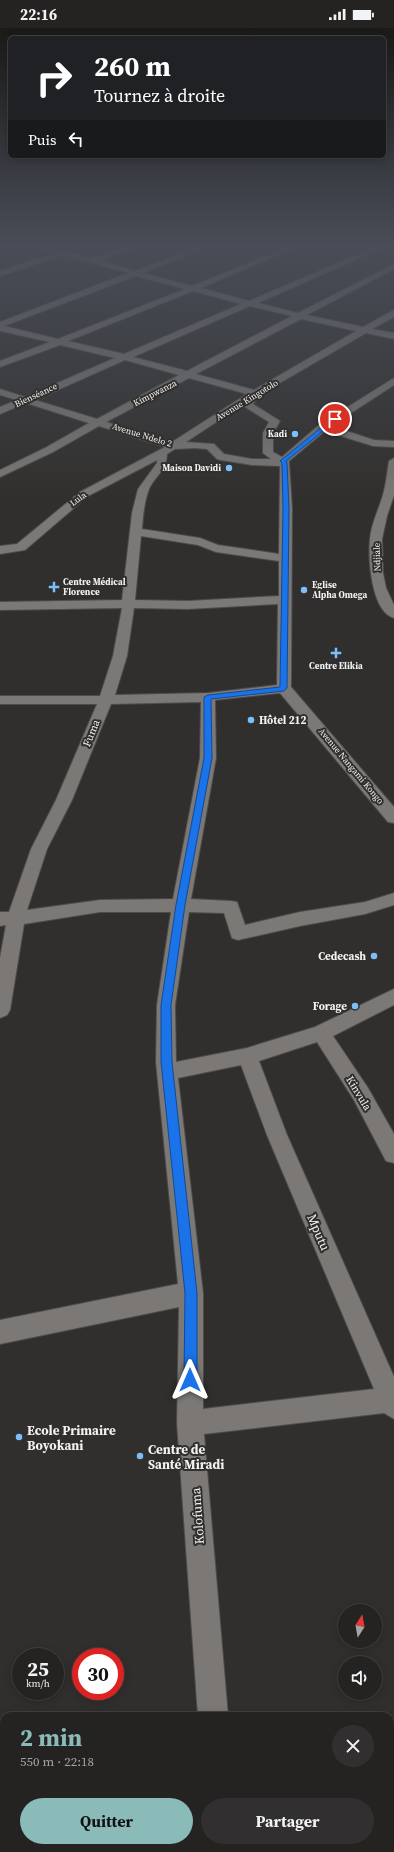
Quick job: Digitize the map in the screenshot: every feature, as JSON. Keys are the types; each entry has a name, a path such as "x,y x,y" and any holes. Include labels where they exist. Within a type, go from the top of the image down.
{"street":[{"path":"23,332 123,357 255,394 247,405 275,421 268,433 268,453 284,462"},
{"path":"0,364 85,332"},
{"name":"Bienséance","path":"0,411 182,332"},
{"name":"Kimpwanza","path":"0,474 49,450 98,422 271,332"},
{"name":"Avenue Kingotolo","path":"168,449 255,394 361,332"},
{"path":"370,332 394,336"},
{"path":"284,462 324,427 394,381"},
{"name":"Avenue Ndelo 2","path":"0,392 98,422 168,449 210,446 221,457 252,462 284,462"},
{"path":"324,427 373,443 394,444"},
{"path":"373,443 372,448 388,458"},
{"name":"Fuma","path":"0,1010 8,919 39,849 64,800 97,718 106,700 120,656 126,627 136,532 144,489 162,463 168,449"},
{"name":"Lula","path":"0,550 21,548 84,494 168,449"},
{"name":"Ndjiale","path":"388,458 391,499 381,516 376,539 377,573 385,602 394,614"},
{"path":"0,700 106,700 208,697 284,688 286,558 284,462"},
{"path":"136,532 200,542 216,548 286,558"},
{"path":"0,606 128,604 188,605 285,600"},
{"name":"Avenue Nangami Kongo","path":"284,688 394,818"},
{"name":"Kolofuma","path":"208,697 208,758 181,905 166,1005 168,1072 191,1293 190,1423 213,1712"},
{"path":"8,919 99,906 181,905 231,907 238,933 300,919 365,908 394,899"},
{"path":"168,1072 247,1056 321,1033 394,996"},
{"name":"Kinvula","path":"321,1033 360,1094 394,1154"},
{"name":"Mputu","path":"247,1056 277,1135 392,1403"},
{"path":"0,1332 191,1293"},
{"path":"190,1423 392,1403"}],"place":[{"name":"Kadi","path":"295,434"},
{"name":"Maison Davidi","path":"229,468"},
{"name":"Centre Médical Florence","path":"54,587"},
{"name":"Eglise Alpha Omega","path":"304,590"},
{"name":"Centre Elikia","path":"336,653"},
{"name":"Hôtel 212","path":"251,720"},
{"name":"Cedecash","path":"374,956"},
{"name":"Forage","path":"355,1006"},
{"name":"Ecole Primaire Boyokani","path":"19,1437"},
{"name":"Centre de Santé Miradi","path":"140,1456"}],"route":[{"path":"190,1380 191,1293 166,1062 166,1005 181,905 208,758 208,697 284,688 286,508 285,463 283,461 335,419"}]}
